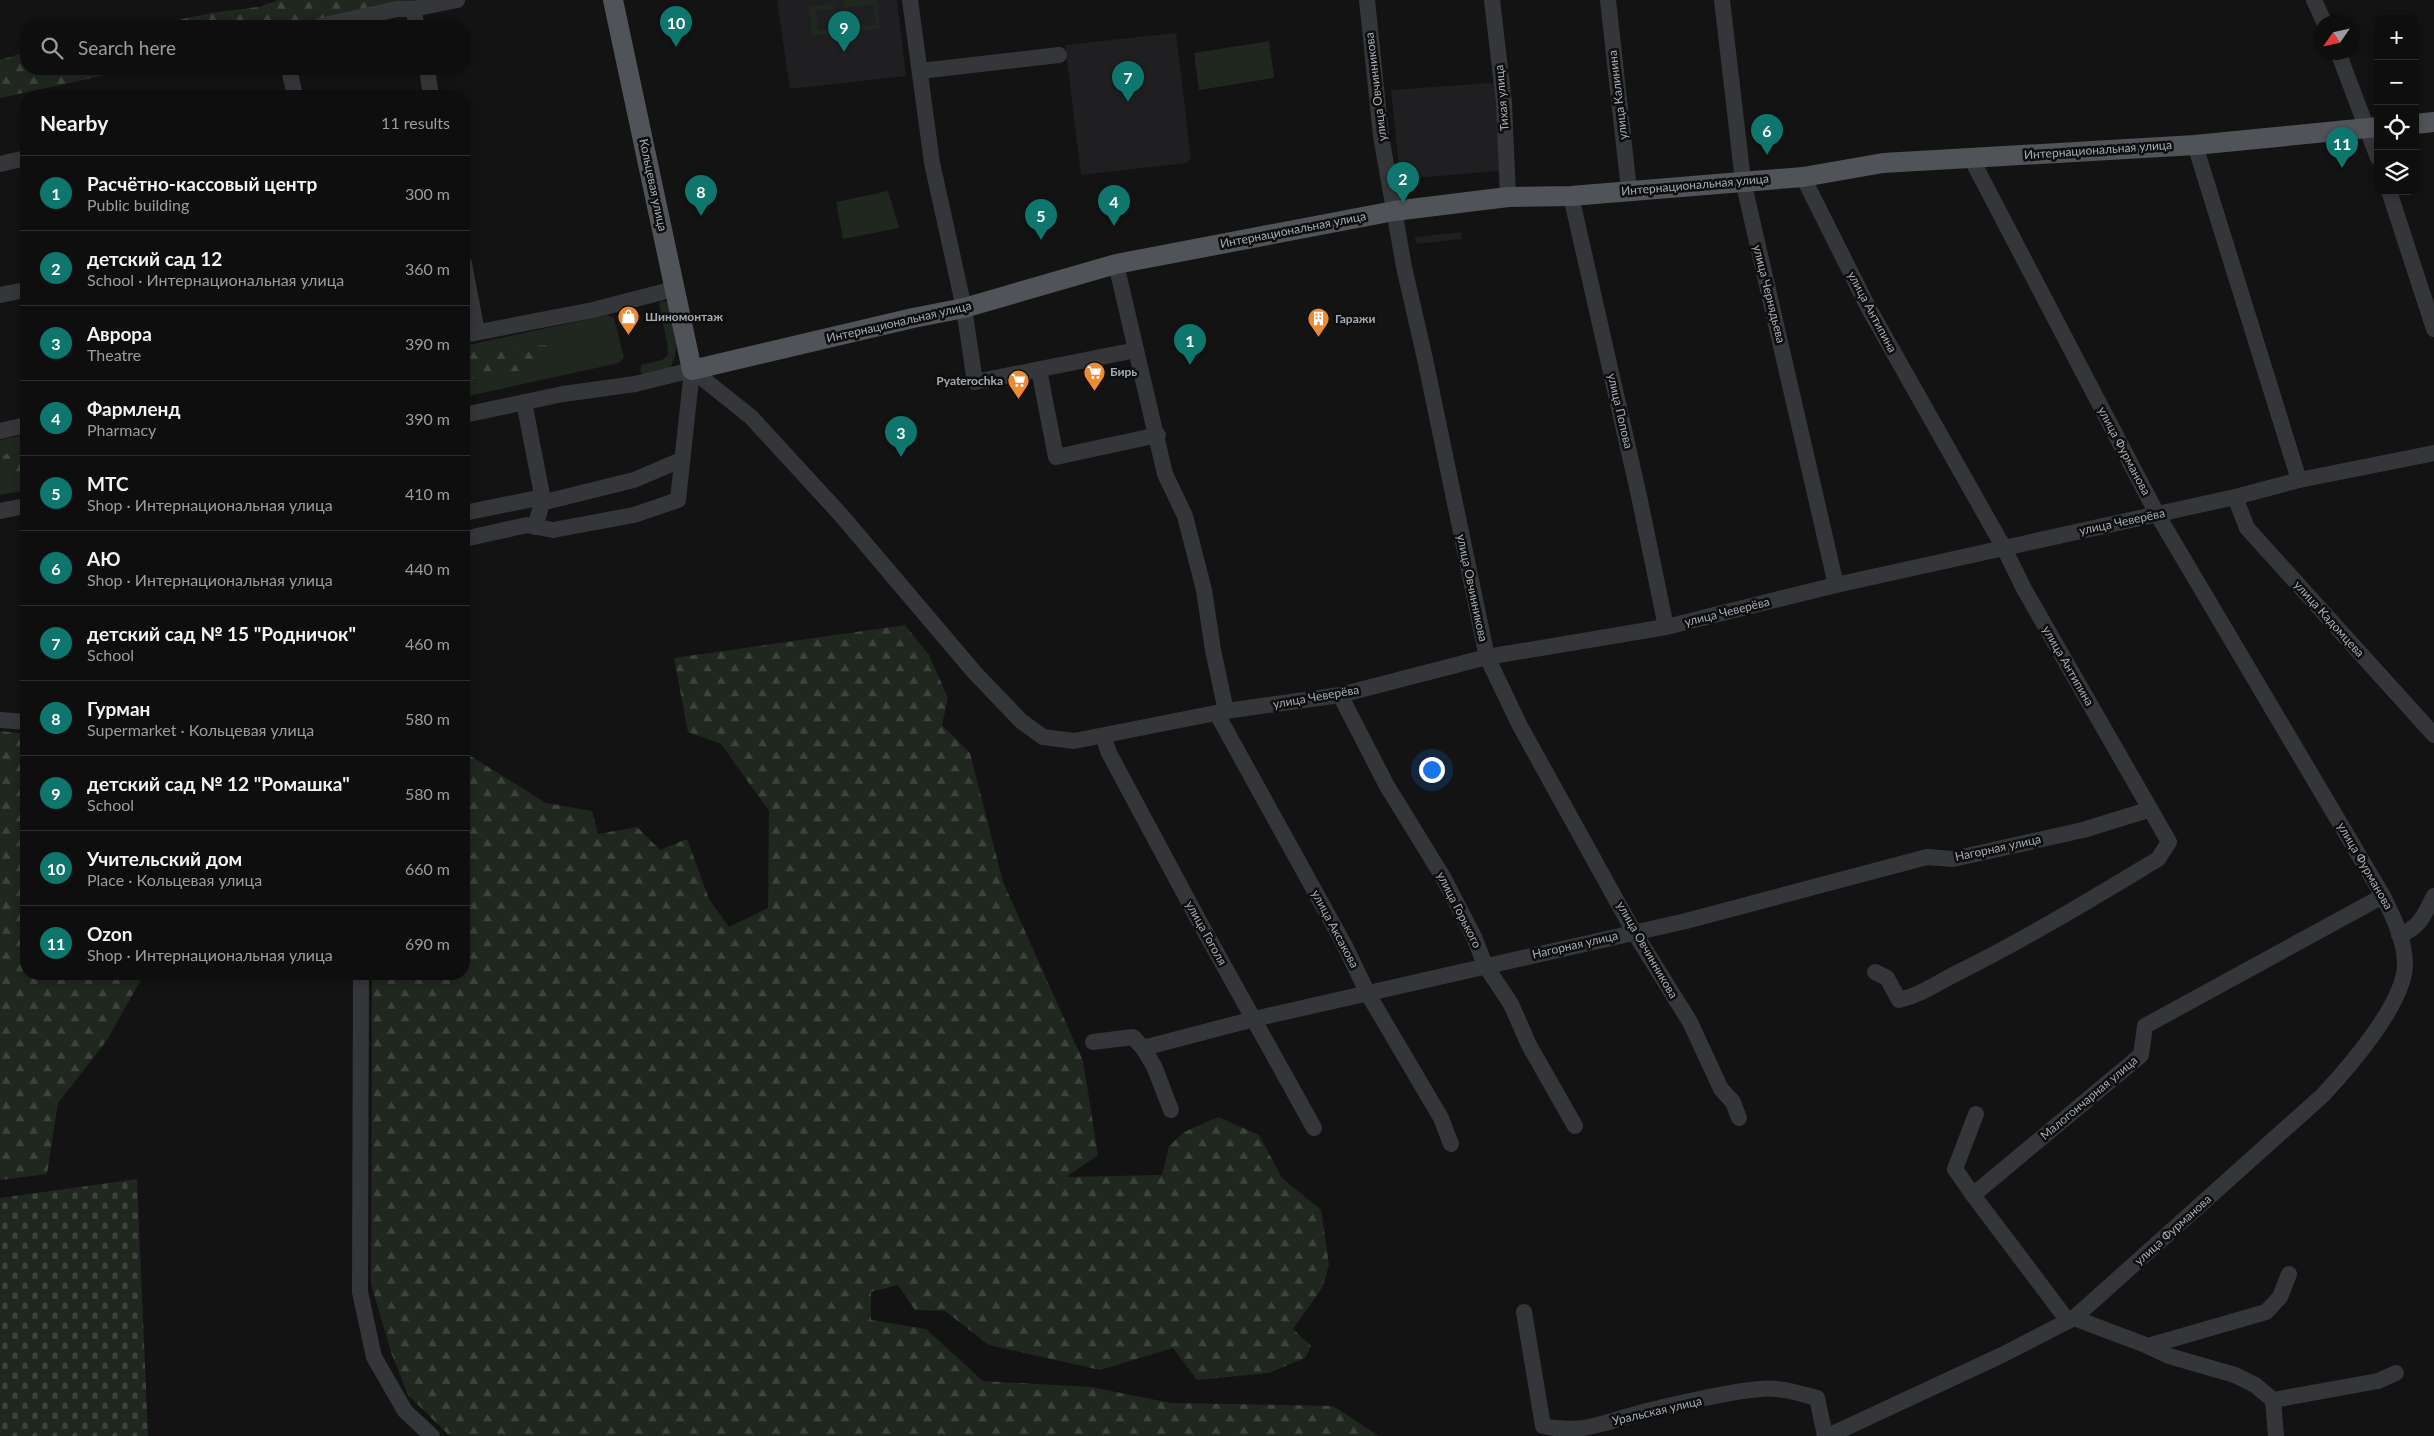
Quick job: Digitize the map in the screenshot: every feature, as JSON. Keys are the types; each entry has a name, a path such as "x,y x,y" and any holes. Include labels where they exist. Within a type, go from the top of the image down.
{"main road":[{"name":"Кольцевая улица","path":"613,0 692,370"},
{"path":"2419,124 2434,122"},
{"name":"Интернациональная улица","path":"692,370 913,318 964,308 1116,264 1394,210 1508,197 1571,196 1803,177 1883,163 2195,145 2373,128"}],"street":[{"path":"347,20 397,9 413,10 456,0"},
{"path":"910,0 932,163 964,308 975,382 1136,350"},
{"name":"улица Овчинникова","path":"1366,0 1381,136 1394,210 1487,657 1520,726 1634,932 1690,1022 1721,1089 1734,1102 1739,1118"},
{"name":"Тихая улица","path":"1492,0 1504,104 1508,197"},
{"name":"улица Калинина","path":"1608,0 1629,190"},
{"name":"улица Чернядьева","path":"1722,0 1743,181 1836,585"},
{"path":"2314,0 2321,15"},
{"path":"413,10 416,20"},
{"path":"920,71 1059,54"},
{"path":"2342,60 2373,128 2377,150"},
{"path":"290,75 293,90"},
{"path":"428,75 430,90"},
{"path":"2195,145 2299,480"},
{"name":"улица Фурманова","path":"1826,1436 2002,1355 2071,1319 2323,1095 2355,1059 2378,1026 2398,991 2405,965 2394,918 2383,896 2157,514 1971,158"},
{"path":"0,164 20,159"},
{"name":"улица Антипина","path":"1803,177 1868,307 2004,548 2024,589 2148,810 2169,842 2158,859 2017,943 1948,977 1918,996 1899,1000 1887,978 1875,972"},
{"path":"2390,195 2434,329"},
{"name":"улица Попова","path":"1571,196 1639,496 1666,627"},
{"name":"улица Аксакова","path":"1116,264 1158,435 1165,474 1185,516 1202,581 1222,713 1344,944 1368,994 1441,1118 1451,1144"},
{"path":"470,334 593,310 674,289"},
{"path":"0,295 20,291"},
{"path":"470,538 527,525 553,530 634,514 678,500 692,370"},
{"name":"улица Чеверёва","path":"692,370 751,417 841,515 975,673 1021,721 1043,737 1074,741 1222,713 1340,695 1487,657 1666,627 1836,585 2234,497 2299,480 2434,453"},
{"name":"Интернациональная улица","path":"470,414 524,402 635,384 692,370"},
{"path":"1039,370 1056,457 1158,435"},
{"path":"524,402 543,500 535,527"},
{"path":"0,431 20,426"},
{"path":"470,512 533,499 549,501 634,480 682,460"},
{"name":"улица Кадомцева","path":"2234,497 2247,528 2434,735"},
{"path":"0,511 20,507"},
{"name":"улица Горького","path":"1340,695 1387,786 1443,877 1474,937 1485,965 1511,1004 1529,1045 1575,1126"},
{"path":"0,720 20,722"},
{"name":"улица Гоголя","path":"1103,736 1113,761 1314,1128"},
{"name":"Нагорная улица","path":"1143,1048 1254,1019 1368,994 1485,965 1686,921 1927,857 1953,859 2083,830 2148,810"},
{"name":"Малогончарная улица","path":"1973,1195 2141,1055 2145,1026 2383,896"},
{"path":"2399,935 2412,930 2423,917 2434,896"},
{"path":"361,980 360,1292 374,1357 406,1410 432,1436"},
{"path":"1093,1042 1133,1037 1143,1048 1154,1066 1171,1110"},
{"path":"1976,1114 1955,1169 1973,1195 2071,1319 2148,1346 2186,1362 2235,1375 2255,1386 2273,1400 2276,1436"},
{"path":"2148,1346 2266,1312 2280,1297 2289,1274"},
{"name":"Уральская улица","path":"1524,1312 1543,1426 1562,1430 1588,1428 1647,1411 1753,1390 1769,1389 1786,1390 1817,1398 1826,1436"},
{"path":"2273,1400 2378,1381 2396,1373"}],"shaded area":[{"path":"777,0 897,0 906,76 790,89"},
{"path":"1176,33 1191,159 1187,163 1081,175 1065,45"},
{"path":"1490,83 1497,85 1501,171 1400,179 1391,90"},
{"path":"1461,232 1462,239 1416,244 1415,237"}],"green space":[{"path":"279,0 434,0 360,20 178,20 217,12 258,7"},
{"path":"843,0 877,0 880,28 849,32 849,28 876,25 874,5 844,8"},
{"path":"833,3 834,9 816,11 818,30 841,28 842,33 812,36 809,7"},
{"path":"1269,41 1274,78 1199,90 1194,53"},
{"path":"20,54 20,75 105,75 37,90 20,90 20,94 0,98 0,60"},
{"path":"888,191 899,228 843,239 836,202"},
{"path":"661,301 669,302 676,336 676,352 670,368 643,375 640,371 641,365 662,360 668,355 659,303"},
{"path":"607,315 614,318 624,358 619,363 470,396 470,345"},
{"path":"553,346 553,354 511,374 497,377 481,375 470,380 470,352 484,350 490,356 512,347"},
{"path":"20,435 20,491 0,495 0,440"},
{"path":"15,449 20,450 20,476 16,475 3,462 3,456"},
{"path":"905,625 929,655 948,698 942,725 970,753 1003,882 1083,1061 1098,1155 1066,1177 1162,1175 1169,1146 1184,1132 1218,1117 1259,1135 1282,1178 1321,1210 1329,1265 1322,1288 1293,1329 1311,1346 1305,1358 1269,1373 1197,1380 1173,1348 1100,1370 989,1345 945,1311 915,1310 898,1285 871,1292 871,1320 926,1329 983,1381 1091,1387 1171,1403 1333,1406 1379,1436 450,1436 408,1395 391,1352 371,1284 372,980 470,980 470,756 546,803 592,811 598,834 637,827 660,850 687,839 709,899 729,927 768,908 769,811 721,744 688,732 674,658"},
{"path":"0,731 20,733 20,980 141,980 107,1040 58,1103 47,1174 0,1180"},
{"path":"137,1179 148,1436 0,1436 0,1198"}],"place":[{"name":"Учительский дом","path":"676,47"},
{"name":"детский сад № 12 \"Ромашка\"","path":"844,52"},
{"name":"детский сад № 15 \"Родничок\"","path":"1128,102"},
{"name":"АЮ","path":"1767,155"},
{"name":"Ozon","path":"2342,168"},
{"name":"детский сад 12","path":"1403,203"},
{"name":"Гурман","path":"701,216"},
{"name":"Фармленд","path":"1114,226"},
{"name":"МТС","path":"1041,240"},
{"name":"Шиномонтаж","path":"629,336"},
{"name":"Гаражи","path":"1319,338"},
{"name":"Расчётно-кассовый центр","path":"1190,365"},
{"name":"Бирь","path":"1094,391"},
{"name":"Pyaterochka","path":"1019,400"},
{"name":"Аврора","path":"901,457"}]}
